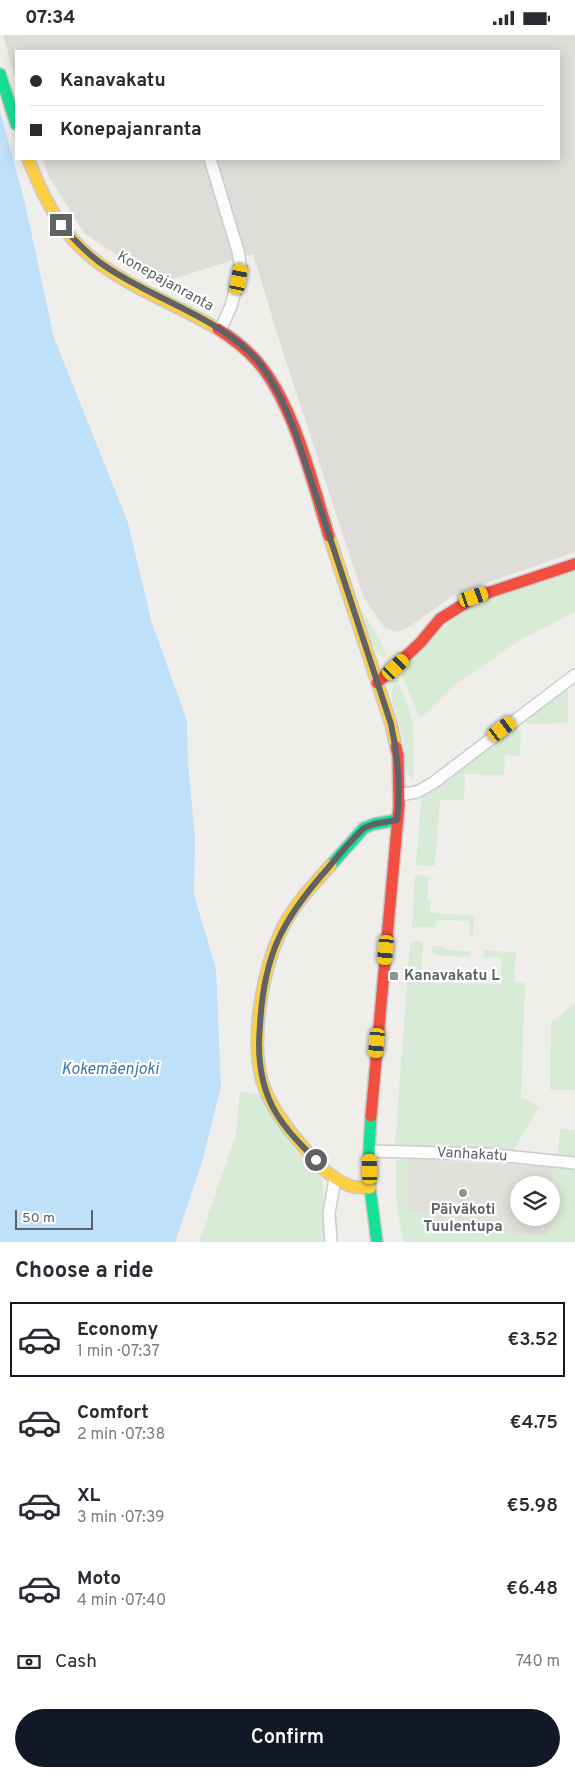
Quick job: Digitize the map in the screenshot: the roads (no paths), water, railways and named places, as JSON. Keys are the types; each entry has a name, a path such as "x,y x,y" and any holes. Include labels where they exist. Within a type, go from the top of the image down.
{"main road":[{"path":"0,74 15,121"},
{"name":"Konepajanranta","path":"28,160 40,189 61,225 83,249 103,265 128,280 220,330 256,360 272,381 296,434 391,724 398,756 399,795 375,1061 369,1151 370,1188 377,1242"},
{"path":"377,683 420,643 440,619 474,597 575,564"},
{"path":"370,1188 352,1186 335,1179 291,1133 276,1113 267,1094 260,1070 258,1043 266,975 275,945 285,923 305,894 364,828 374,824 397,820"}],"street":[{"path":"210,160 238,251 241,269 232,306 220,330"},
{"path":"399,795 417,792 433,783 575,675"},
{"name":"Vanhakatu","path":"369,1151 486,1155 575,1163"},
{"path":"332,1242 329,1213 335,1179"}],"water":[{"name":"Kokemäenjoki","path":"0,111 24,199 54,338 128,523 151,620 187,721 188,763 195,837 194,895 216,969 221,1086 202,1162 175,1242 0,1242"}],"place":[{"name":"Kanavakatu L","path":"394,976"},
{"name":"Päiväkoti Tuulentupa","path":"463,1193"}]}
